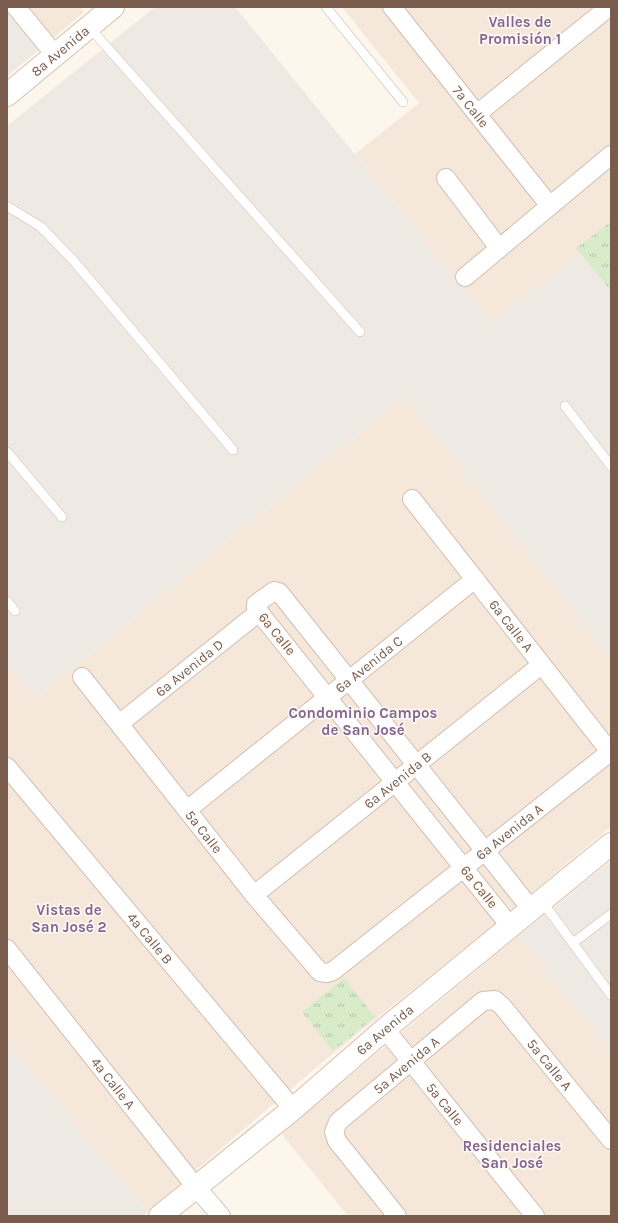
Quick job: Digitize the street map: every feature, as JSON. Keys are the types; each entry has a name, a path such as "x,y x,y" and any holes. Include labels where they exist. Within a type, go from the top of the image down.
{"street":[{"path":"16,7 56,56"},
{"name":"8a Avenida","path":"7,96 112,7"},
{"path":"477,114 610,7"},
{"name":"7a Calle","path":"397,9 477,114 550,206"},
{"path":"465,277 611,155"},
{"path":"446,178 499,248"},
{"name":"6a Calle A","path":"412,499 610,752"},
{"name":"6a Avenida C","path":"187,810 475,579"},
{"name":"6a Calle","path":"510,926 256,609 256,604 258,602 274,590 279,592 485,852 536,905"},
{"name":"6a Avenida D","path":"119,724 259,612"},
{"name":"6a Avenida B","path":"254,895 542,664"},
{"name":"5a Calle","path":"82,678 254,895 320,972 327,973 333,971"},
{"name":"6a Avenida A","path":"333,971 610,752"},
{"name":"4a Calle B","path":"7,767 293,1109"},
{"name":"6a Avenida","path":"160,1216 195,1186 293,1109 386,1029 611,844"},
{"name":"4a Calle A","path":"7,949 195,1186 221,1216"},
{"name":"5a Calle A","path":"482,1001 495,1000 502,1006 611,1140"},
{"name":"5a Avenida A","path":"397,1216 337,1141 334,1132 338,1122 482,1001"},
{"name":"5a Calle","path":"386,1029 535,1216"}],"lane":[{"path":"326,7 403,102"},
{"path":"89,27 360,332"},
{"path":"7,206 42,228 73,260 233,450"},
{"path":"565,406 611,466"},
{"path":"7,452 62,517"},
{"path":"7,600 15,611"},
{"path":"536,905 573,944 611,995"},
{"path":"573,944 611,914"}],"shaded area":[{"path":"7,7 80,7 84,12 39,50 7,11"},
{"path":"155,7 235,7 492,323 580,252 611,289 611,660 404,396 35,699 7,664 7,126"},
{"name":"Valles de Promisión 1","path":"342,7 611,7 611,227 492,324 355,154 419,103"},
{"path":"7,11 39,50 7,76"},
{"name":"Condominio Campos de San José","path":"404,396 611,660 611,826 496,923 326,1059 147,1212 7,1040 7,664 35,699"},
{"path":"611,861 611,1051 518,936"},
{"name":"Residenciales San José","path":"518,936 611,1051 611,1216 348,1216 281,1133"},
{"path":"7,1040 147,1212 143,1216 7,1216"}],"green space":[{"path":"611,222 611,291 576,248"},
{"path":"344,978 375,1017 333,1051 302,1012"}],"district":[{"name":"Valles de Promisión 1","path":"520,30"},
{"name":"Condominio Campos de San José","path":"363,722"},
{"name":"Vistas de San José 2","path":"69,918"},
{"name":"Residenciales San José","path":"512,1154"}]}
